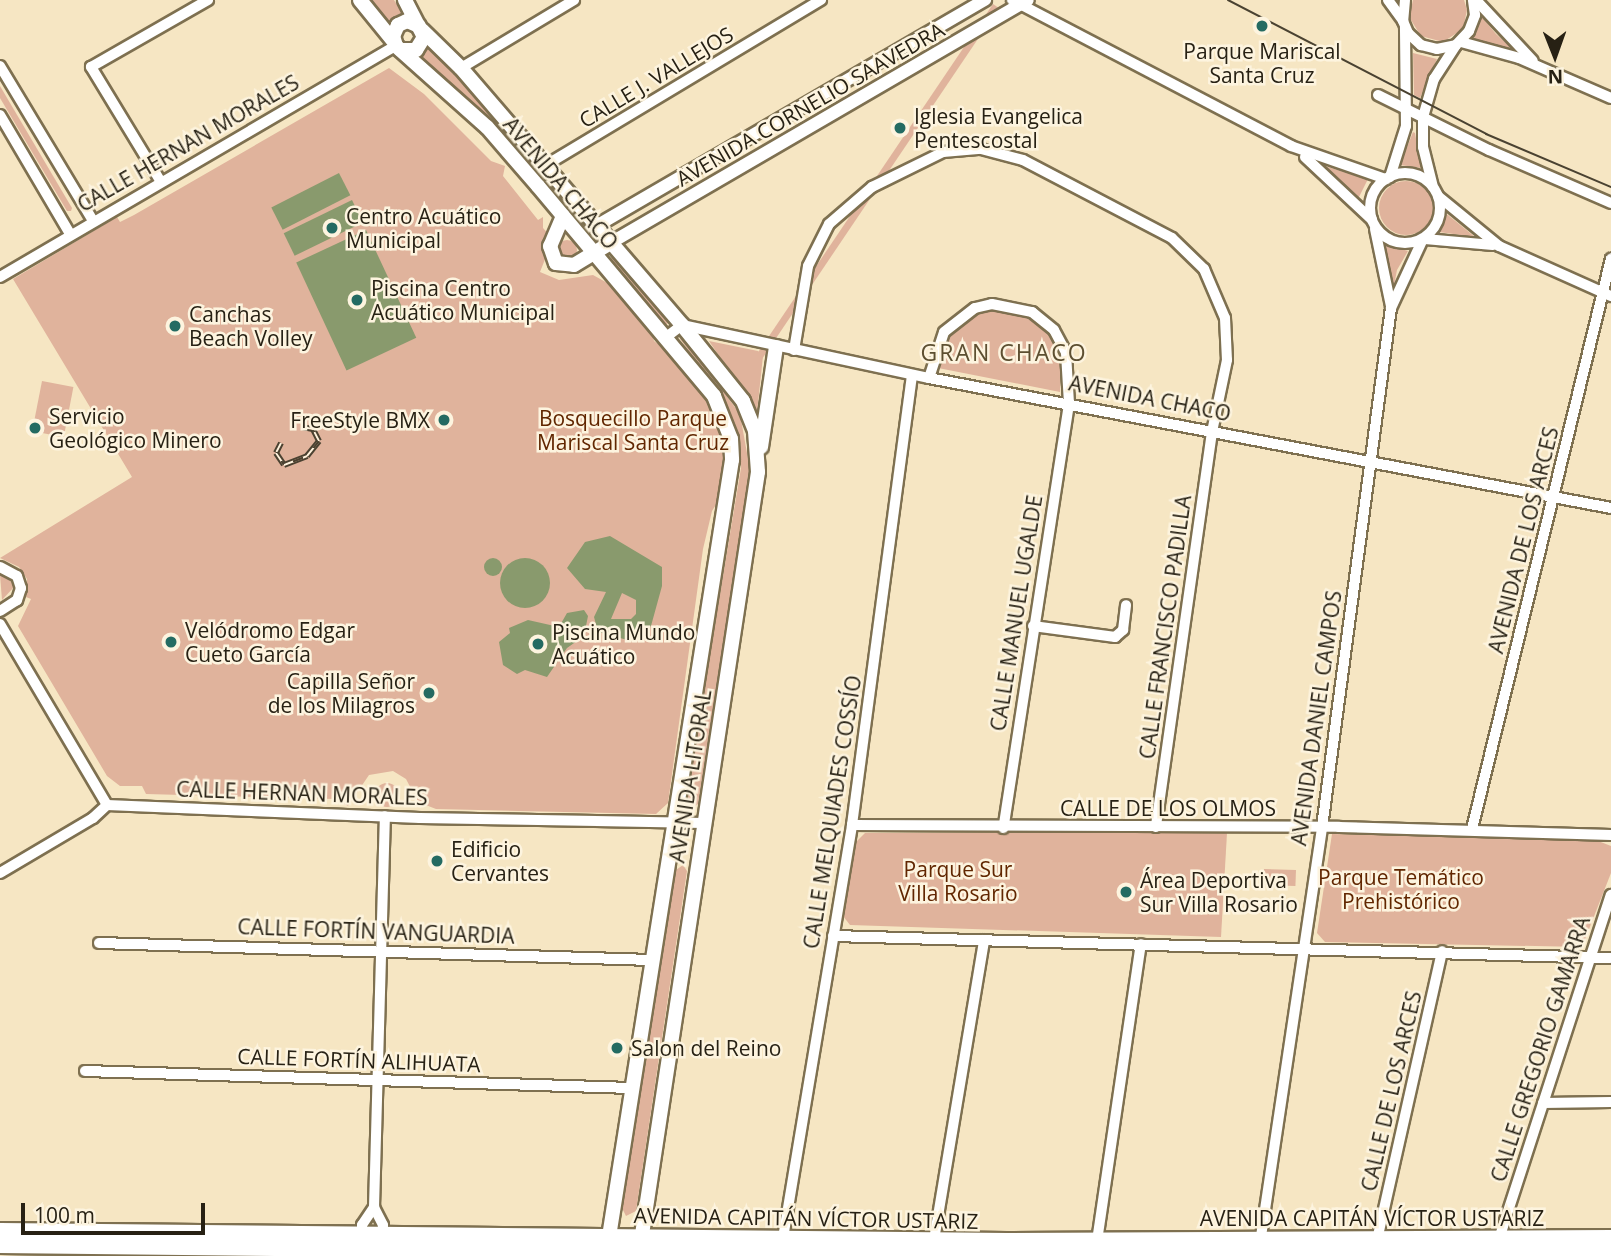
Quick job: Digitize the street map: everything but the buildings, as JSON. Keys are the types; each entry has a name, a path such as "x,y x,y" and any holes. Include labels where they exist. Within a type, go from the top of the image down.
{"main road":[{"name":"AVENIDA CHACO","path":"360,0 397,46 486,127 665,338"},
{"name":"AVENIDA CHACO","path":"405,0 421,28 461,68 682,325"},
{"path":"407,21 421,28 419,48 397,46 398,25 407,21"},
{"path":"563,216 550,246 552,259 568,266 612,242"},
{"name":"AVENIDA LITORAL","path":"640,1249 758,472 755,431 743,401 682,325"},
{"name":"AVENIDA LITORAL","path":"597,1245 633,1088 732,460 726,419 714,396 665,338"},
{"path":"758,472 776,347"},
{"name":"AVENIDA CAPITÁN VÍCTOR USTARIZ","path":"0,1231 362,1247"},
{"name":"AVENIDA CAPITÁN VÍCTOR USTARIZ","path":"0,1245 597,1245 640,1249 782,1247 934,1240 1006,1251 1097,1241 1258,1251 1377,1240 1611,1238"},
{"name":"AVENIDA CAPITÁN VÍCTOR USTARIZ","path":"597,1245 640,1249"},
{"name":"AVENIDA CAPITÁN VÍCTOR USTARIZ","path":"782,1247 1495,1255 1611,1253"}],"street":[{"path":"161,182 91,67 208,0"},
{"path":"461,68 574,0"},
{"name":"CALLE J. VALLEJOS","path":"545,165 821,0"},
{"name":"AVENIDA CORNELIO SAAVEDRA","path":"598,225 985,0"},
{"path":"1388,0 1404,24 1426,47 1459,43 1537,66 1611,98"},
{"path":"1372,221 1372,198 1388,178 1403,142 1407,110 1405,0"},
{"path":"1423,240 1437,221 1435,191 1423,147 1423,117 1434,79 1474,23 1475,0"},
{"path":"1475,0 1537,66"},
{"path":"1020,1 1291,146 1388,178 1413,174 1499,246 1607,294"},
{"name":"AVENIDA CORNELIO SAAVEDRA","path":"612,242 1020,1"},
{"name":"CALLE HERNAN MORALES","path":"0,277 397,46"},
{"path":"0,66 93,221"},
{"path":"1378,94 1407,110 1611,203"},
{"path":"0,115 70,234"},
{"path":"1291,146 1335,182 1390,239 1499,246"},
{"name":"CALLE FRANCISCO PADILLA","path":"794,350 808,266 841,209 929,156 960,149 1003,153 1172,237 1204,269 1217,293 1228,342 1156,827"},
{"name":"AVENIDA DANIEL CAMPOS","path":"1372,221 1391,308"},
{"name":"AVENIDA DANIEL CAMPOS","path":"1258,1251 1322,827 1391,308 1423,240"},
{"name":"AVENIDA DE LOS ARCES","path":"1472,830 1607,294 1611,259"},
{"name":"CALLE MANUEL UGALDE","path":"929,378 944,332 958,318 975,308 1013,305 1044,321 1061,342 1069,374 1069,404 1003,828"},
{"path":"665,338 682,325"},
{"name":"AVENIDA CHACO","path":"682,325 929,378 1611,508"},
{"name":"CALLE MELQUIADES COSSÍO","path":"782,1247 852,825 912,374"},
{"path":"0,567 12,571 21,589 17,600 0,611"},
{"path":"1033,626 1115,637 1123,630 1126,605"},
{"path":"0,624 107,804 93,818 0,873"},
{"name":"CALLE HERNAN MORALES","path":"107,804 385,816 704,823"},
{"path":"382,1247 374,1207 385,816"},
{"name":"CALLE DE LOS OLMOS","path":"852,825 1003,828 1322,827 1611,835"},
{"name":"CALLE GREGORIO GAMARRA","path":"1495,1255 1611,895"},
{"path":"833,936 1442,951 1611,958"},
{"path":"934,1240 985,940"},
{"name":"CALLE FORTÍN VANGUARDIA","path":"99,943 653,960"},
{"path":"1097,1241 1141,944"},
{"name":"CALLE DE LOS ARCES","path":"1377,1240 1442,951"},
{"name":"CALLE FORTÍN ALIHUATA","path":"85,1072 633,1088"},
{"path":"1543,1102 1611,1102"},
{"path":"362,1247 362,1225 374,1207"}],"green space":[{"path":"369,0 394,0 404,16 387,28"},
{"path":"1413,0 1464,0 1467,10 1463,29 1443,42 1421,36 1409,17"},
{"path":"993,4 999,8 751,375 745,371"},
{"path":"1481,16 1496,34 1513,49 1472,40"},
{"path":"428,44 595,236 590,239 493,121 416,55"},
{"path":"1413,53 1437,59 1420,98 1414,95"},
{"name":"Bosquecillo Parque Mariscal Santa Cruz","path":"389,68 424,94 491,161 505,166 503,176 538,220 543,217 543,228 553,239 540,272 559,280 593,275 629,295 650,321 654,341 683,363 704,390 727,441 727,487 712,511 703,549 668,803 656,814 436,809 418,802 406,779 393,771 369,775 348,806 335,799 146,794 142,786 120,786 107,776 18,626 31,599 26,597 27,579 19,567 0,558 132,477 13,279 117,217 120,222 134,215"},
{"path":"0,86 72,208 71,211 67,211 0,98"},
{"path":"1413,132 1415,133 1421,168 1400,165"},
{"path":"1321,165 1368,179 1357,201 1357,197"},
{"path":"1406,181 1425,189 1433,208 1425,227 1406,235 1387,227 1379,208 1387,189"},
{"path":"1446,214 1448,215 1475,237 1439,232"},
{"path":"567,240 574,243 577,250 574,257 567,260 560,257 557,250 560,243"},
{"path":"1379,242 1408,251 1397,270 1392,296"},
{"path":"614,256 669,322 665,326 609,260"},
{"path":"1011,310 1029,318 1051,337 1061,365 1060,392 938,368 949,337 967,318 979,312"},
{"path":"683,337 740,414 750,470 698,804 692,809 685,804 741,468 741,446 725,400 680,339"},
{"path":"709,341 758,351 763,356 757,412"},
{"path":"42,381 73,387 64,437 32,431"},
{"path":"0,575 8,577 14,587 2,600"},
{"path":"387,783 396,786 399,795 396,804 387,807 378,804 375,795 378,786"},
{"name":"Parque Sur Villa Rosario","path":"865,833 1227,833 1221,937 850,925 843,916 856,842"},
{"name":"Parque Temático Prehistórico","path":"1332,834 1593,839 1611,846 1611,873 1582,947 1325,942 1317,933"},
{"path":"683,865 687,871 636,1211 626,1216 622,1208 676,870"},
{"path":"1264,869 1296,870 1295,886 1263,885"}],"shaded area":[{"path":"339,173 350,195 283,230 271,208"},
{"path":"352,200 363,222 295,256 284,233"},
{"name":"Piscina Centro Acuático Municipal","path":"366,230 416,338 347,370 296,263"},
{"path":"610,536 662,567 662,586 651,626 631,641 598,632 594,617 606,592 585,589 567,568 585,542","holes":["622,593 636,600 636,614 631,619 611,619"]},
{"path":"493,558 499,561 502,567 499,573 493,576 487,573 484,567 487,561"},
{"path":"525,558 543,565 550,583 543,601 525,608 507,601 500,583 507,565"},
{"name":"Piscina Mundo Acuático","path":"584,610 588,616 584,636 567,648 547,677 525,670 517,674 503,665 499,642 510,633 509,628 528,620 559,627 567,613"}],"tram line":[{"path":"1228,0 1486,134 1611,187"}],"railway":[{"path":"281,443 276,453 284,465 307,456 319,441 313,429 302,427"}],"place":[{"name":"Parque Mariscal Santa Cruz","path":"1262,26"},
{"name":"Iglesia Evangelica Pentescostal","path":"900,128"},
{"name":"Centro Acuático Municipal","path":"332,228"},
{"name":"Piscina Centro Acuático Municipal","path":"357,300"},
{"name":"Canchas Beach Volley","path":"175,326"},
{"name":"FreeStyle BMX","path":"444,420"},
{"name":"Servicio Geológico Minero","path":"35,428"},
{"name":"Velódromo Edgar Cueto García","path":"171,642"},
{"name":"Piscina Mundo Acuático","path":"538,644"},
{"name":"Capilla Señor de los Milagros","path":"429,693"},
{"name":"Edificio Cervantes","path":"437,861"},
{"name":"Área Deportiva Sur Villa Rosario","path":"1126,892"},
{"name":"Salon del Reino","path":"617,1048"}],"district":[{"name":"GRAN CHACO","path":"1004,352"}]}
